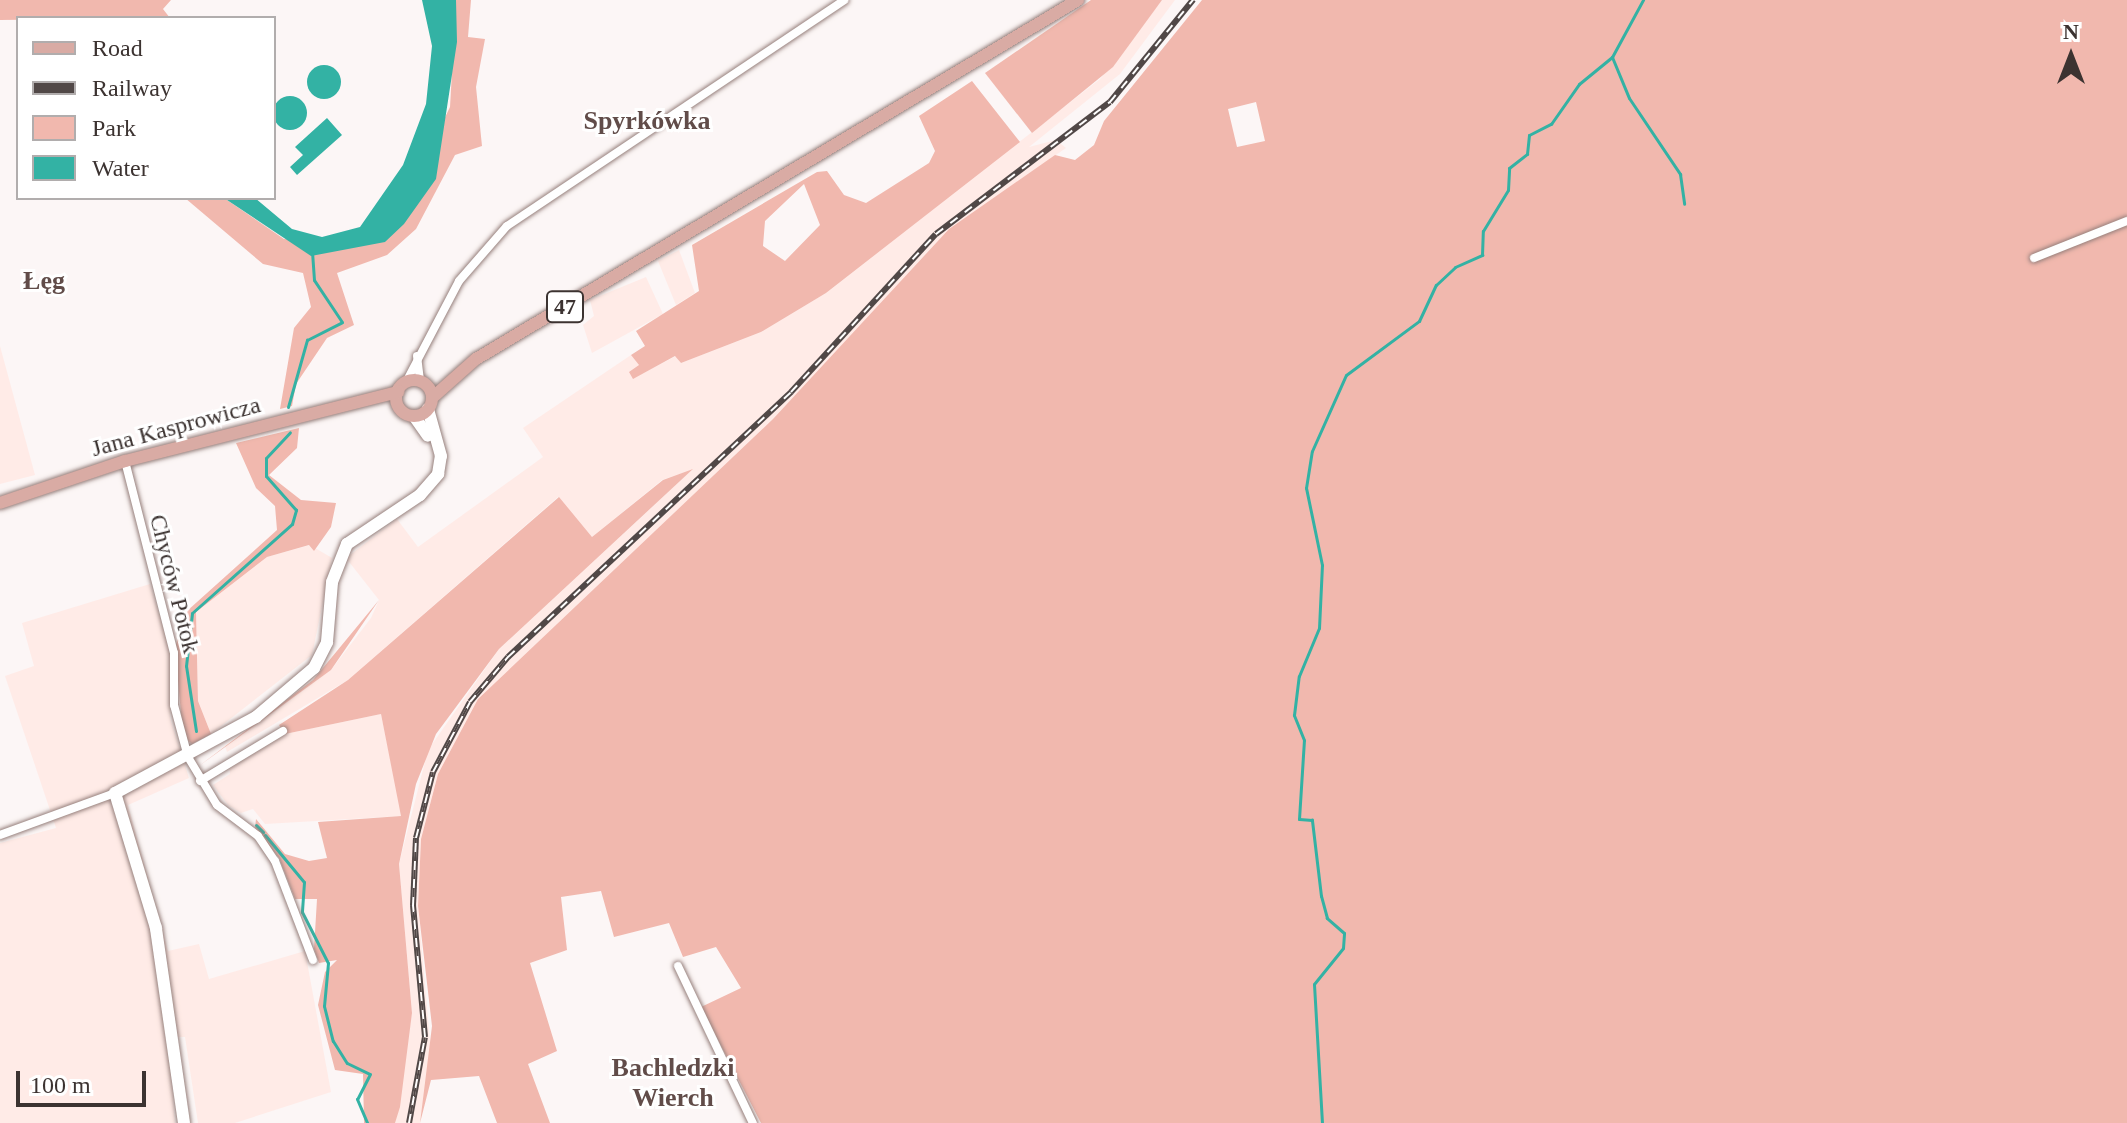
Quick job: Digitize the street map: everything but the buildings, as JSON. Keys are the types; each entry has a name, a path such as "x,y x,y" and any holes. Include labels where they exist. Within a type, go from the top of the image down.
{"main road":[{"name":"47","path":"456,376 423,383 400,393 414,416 456,376 1078,0"},
{"path":"423,383 430,404"},
{"name":"Jana Kasprowicza","path":"0,503 125,461 400,393"}],"street":[{"path":"400,393 417,356 487,242 844,0"},
{"path":"2034,258 2127,221"},
{"path":"417,356 423,383"},
{"path":"0,835 115,793 188,757 256,717 314,668 327,642 339,559 359,533 428,489 441,460 434,439 430,404"},
{"path":"414,416 434,439"},
{"name":"Chyców Potok","path":"125,461 174,653 176,721 188,757 200,781 264,844 313,960"},
{"path":"200,781 283,731"},
{"path":"115,793 158,938 184,1123"},
{"path":"678,966 753,1123"}],"shaded area":[{"path":"1162,0 1175,0 1120,74 1029,147 1056,140 1066,148 949,229 773,419 478,699 438,774 421,839 418,906 431,1053 420,1123 395,1123 412,1013 399,864 428,750 499,649 692,470 662,480 592,537 558,497 348,680 227,752 225,746 331,670 371,618 379,600 346,558 397,519 418,547 543,457 523,428 631,355 639,365 634,378 676,356 681,363 761,332 826,293 1100,79"},
{"path":"679,250 695,293 676,305 658,261"},
{"path":"646,277 663,314 592,353 583,325 594,316 590,300"},
{"path":"0,346 35,475 0,484"},
{"path":"310,545 332,558 312,655 211,734 198,701 196,612 267,557"},
{"path":"150,584 171,654 170,718 189,778 128,805 168,951 199,944 209,979 305,951 331,1092 235,1123 198,1123 185,1037 168,1037 175,1123 0,1123 0,843 56,828 5,676 34,666 22,623"},
{"path":"381,714 402,816 265,824 253,809 241,813 228,805 213,785 230,774 229,765 285,734"}],"green space":[{"path":"0,0 171,0 163,9 168,16 16,16 16,20 0,20"},
{"path":"456,0 471,0 468,37 485,39 476,87 482,146 455,155 416,229 387,255 337,273 354,325 327,338 296,384 292,406 280,409 294,328 311,307 303,273 263,264 187,200 227,200 284,239 385,242 450,107"},
{"path":"1091,0 1162,0 1113,67 1032,133 985,73"},
{"path":"1202,0 2127,0 2127,1123 761,1123 701,1007 741,988 716,947 683,957 669,923 614,937 601,891 561,897 567,950 530,963 557,1051 528,1064 550,1123 497,1123 479,1076 431,1080 420,1123 432,1026 418,906 421,839 438,774 478,699 773,419 949,229 1055,155 1075,160 1094,145 1104,121","holes":["1256,102 1265,141 1237,147 1228,109"]},
{"path":"972,81 1020,142 826,293 761,332 681,363 675,356 633,379 629,372 639,365 631,355 645,346 636,331 699,291 692,245 817,172 827,171 844,195 866,203 929,163 935,151 919,116","holes":["804,184 820,225 785,261 763,246 765,221"]},
{"path":"299,428 297,448 269,475 301,500 336,503 331,527 314,551 309,545 267,557 196,612 198,701 211,734 192,744 183,736 175,647 187,611 277,530 275,506 256,488 236,443"},
{"path":"693,469 499,649 436,734 416,784 399,864 412,1013 400,1107 395,1123 364,1123 363,1074 335,1070 318,1005 325,972 337,960 319,963 314,949 317,899 295,899 279,858 255,828 256,819 285,854 309,861 327,858 318,822 401,816 381,714 285,734 279,725 348,680 559,497 592,537 663,480"},
{"path":"379,600 331,670 199,766 313,680"}],"water":[{"path":"422,0 456,0 457,42 436,179 404,224 385,242 311,256 227,200 257,200 292,229 322,237 360,227 403,165 426,104 432,46"},
{"path":"324,65 336,70 341,82 336,94 324,99 312,94 307,82 312,70"},
{"path":"283,97 297,97 306,106 306,120 297,129 283,129 276,122 276,104"},
{"path":"327,118 342,135 297,175 290,167 303,155 295,147"}],"waterway":[{"path":"1322,1123 1314,984 1343,948 1344,933 1327,918 1321,896 1312,820 1299,819 1304,740 1294,715 1299,676 1319,628 1322,565 1306,488 1312,451 1346,375 1419,321 1436,285 1455,267 1482,255 1483,231 1508,190 1509,168 1527,154 1529,135 1551,124 1579,84 1612,57 1643,0"},
{"path":"1612,57 1629,98 1680,174 1684,204"},
{"name":"Chyców Potok","path":"288,407 307,340 342,322 314,280 312,253"},
{"name":"Chyców Potok","path":"196,731 186,666 192,613 292,524 296,510 266,476 266,458 290,432"},
{"name":"Chyców Potok","path":"256,825 263,832"},
{"name":"Chyców Potok","path":"265,835 304,882 302,912 328,963 324,1006 333,1041 347,1063 370,1074 357,1099 367,1123"}],"railway":[{"path":"409,1123 425,1037 413,906 416,838 433,772 470,702 508,657 791,392 936,234 1110,102 1193,0"}],"district":[{"name":"Spyrkówka","path":"647,121"},
{"name":"Łęg","path":"44,281"},
{"name":"Bachledzki Wierch","path":"673,1083"}]}
